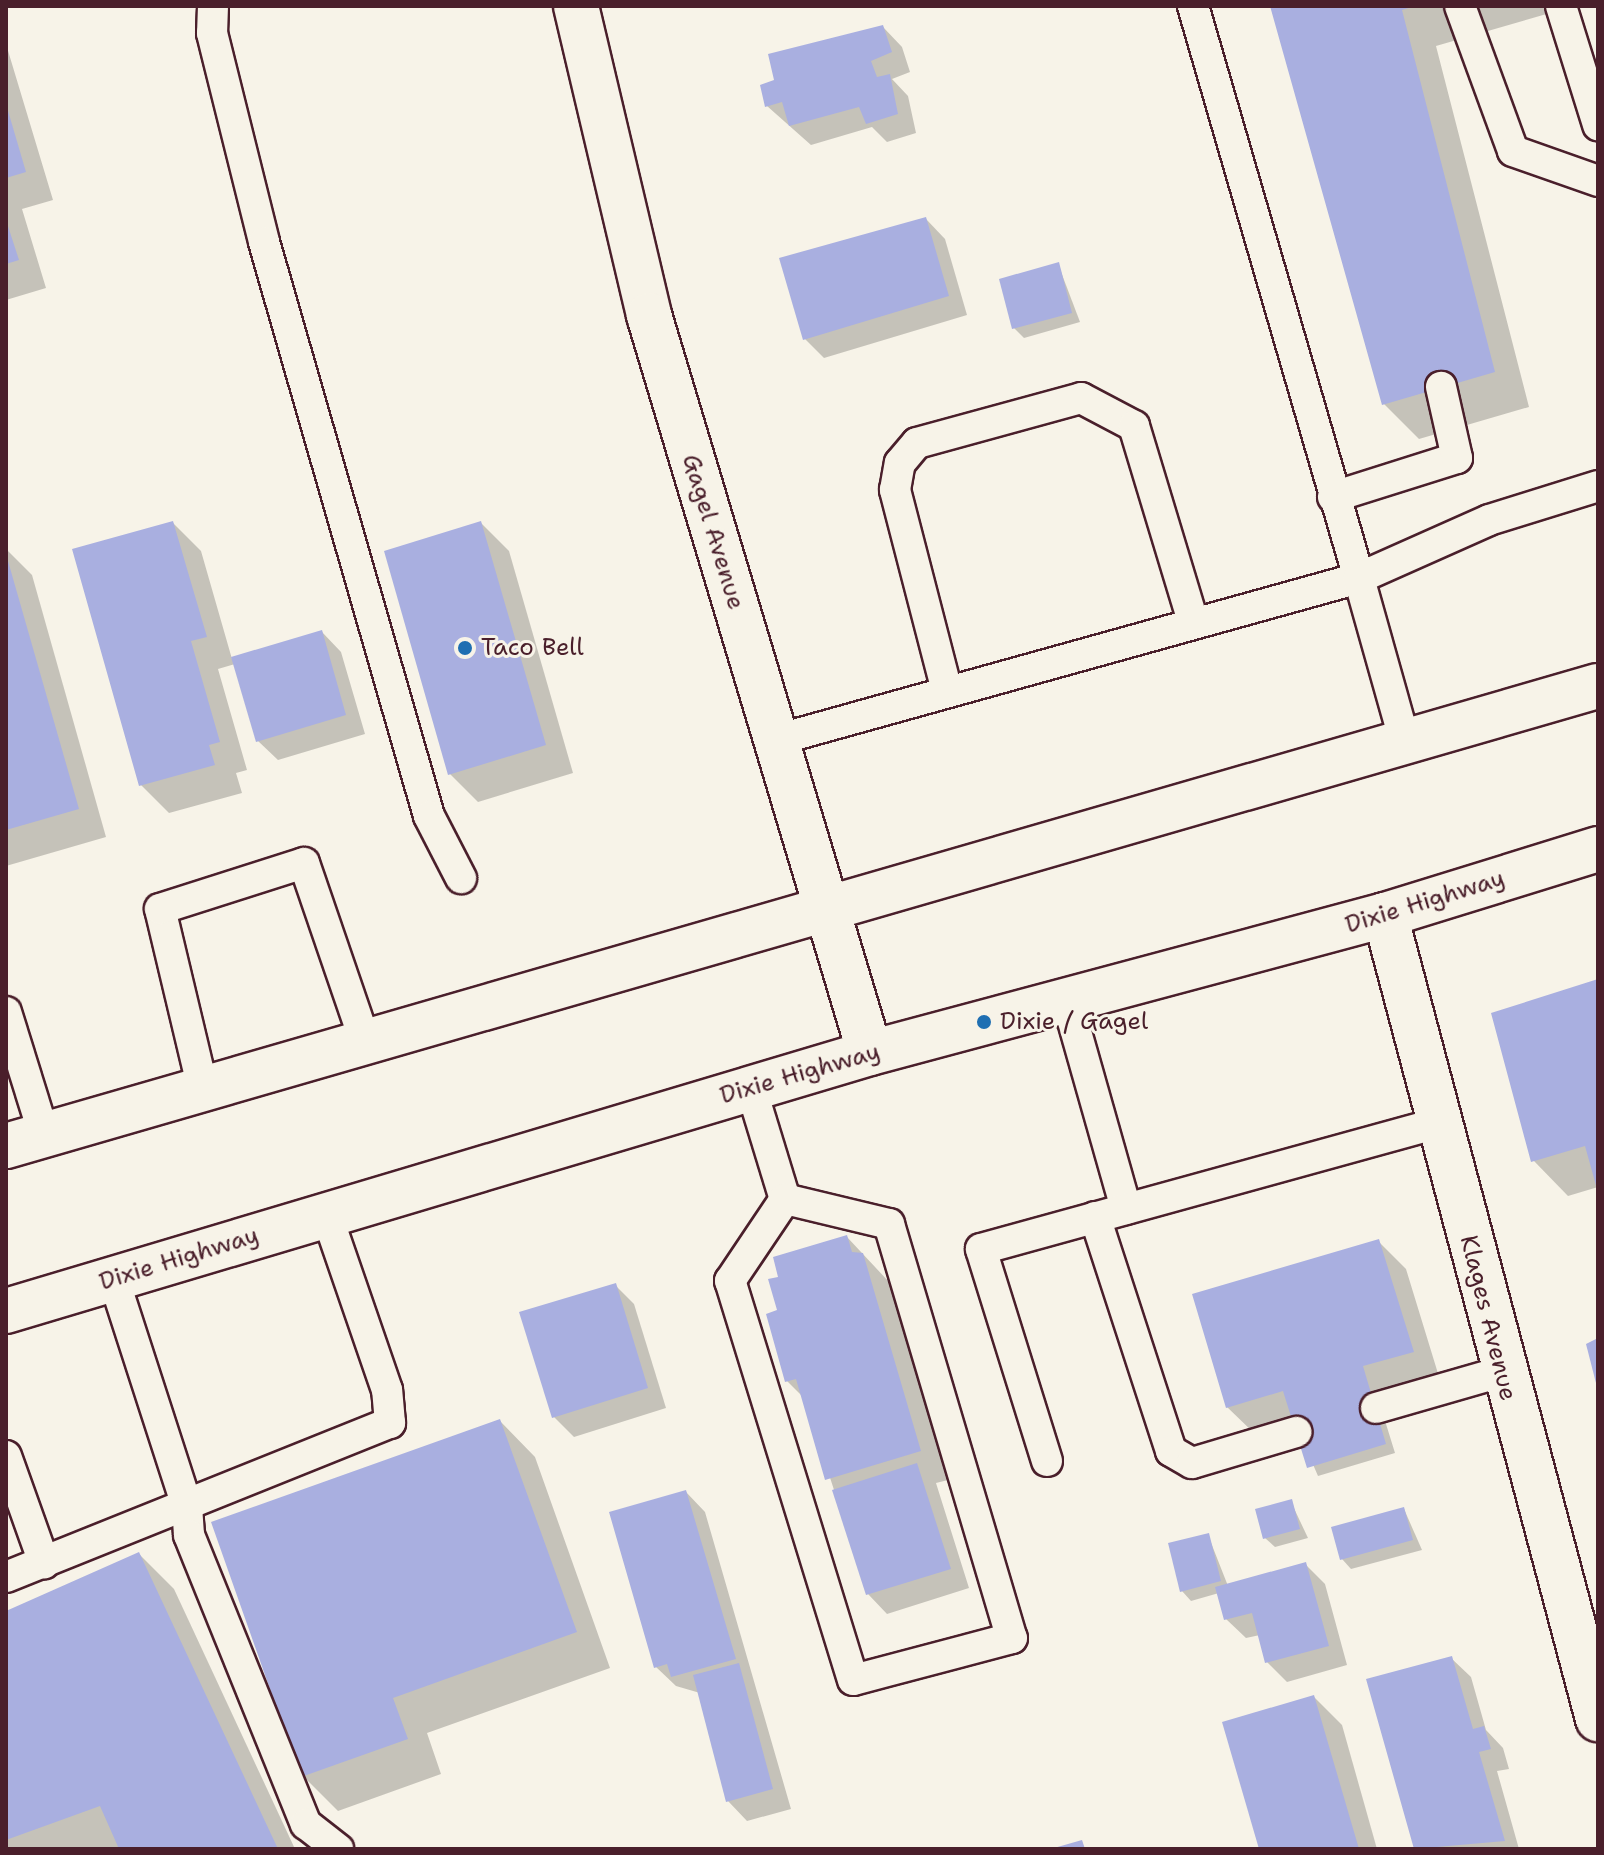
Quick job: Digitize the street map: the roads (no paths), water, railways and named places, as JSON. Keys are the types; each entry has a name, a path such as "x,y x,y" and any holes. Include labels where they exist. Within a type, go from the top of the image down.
{"main road":[{"name":"Gagel Avenue","path":"576,6 649,315 823,908 870,1053"},
{"path":"25,1140 1598,686"},
{"name":"Dixie Highway","path":"6,1311 870,1053 1385,915 1594,855"},
{"name":"Klages Avenue","path":"1385,915 1501,1372 1598,1719"}],"lane":[{"path":"213,6 212,33 264,242 429,816 461,878"},
{"path":"1193,6 1405,742"},
{"path":"1460,6 1513,151 1598,181"},
{"path":"1561,6 1598,125"},
{"path":"1333,497 1457,458 1441,387"},
{"path":"947,691 895,490 900,463 917,443 1081,398 1134,426 1193,622"},
{"path":"776,740 1359,578 1489,520 1598,486"},
{"path":"203,1089 160,909 304,863 365,1041"},
{"path":"1067,1000 1126,1209"},
{"path":"6,1012 25,1140"},
{"path":"751,1088 785,1199"},
{"path":"1047,1461 981,1249 1438,1123"},
{"path":"785,1199 889,1224 1012,1638 853,1680 730,1281 785,1199"},
{"path":"6,1577 390,1423 387,1390 326,1213"},
{"path":"1095,1217 1171,1451 1192,1463 1296,1432"},
{"path":"114,1280 187,1506 189,1535 306,1824 338,1849"},
{"path":"1376,1408 1501,1372"},
{"path":"6,1456 44,1563"}],"place":[{"name":"Taco Bell","path":"465,648"},
{"name":"Dixie / Gagel","path":"984,1022"}]}
